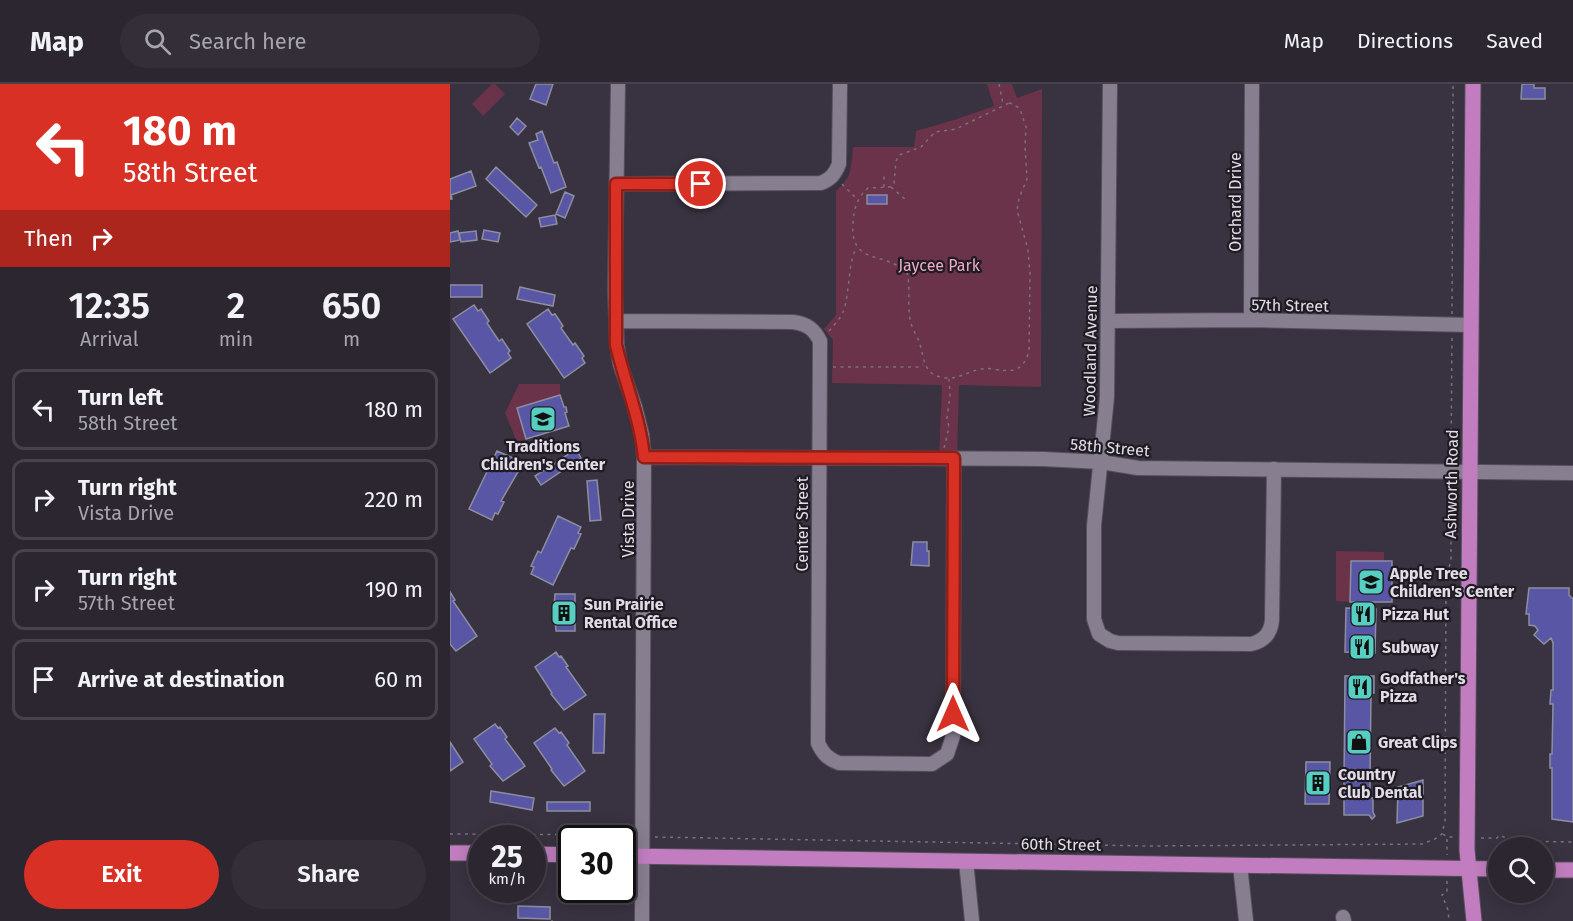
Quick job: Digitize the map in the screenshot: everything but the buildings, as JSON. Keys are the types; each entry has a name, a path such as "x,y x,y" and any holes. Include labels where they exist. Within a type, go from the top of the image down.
{"main road":[{"name":"Ashworth Road","path":"1473,84 1468,869 1474,921"},
{"path":"450,853 468,854"},
{"name":"60th Street","path":"636,856 1488,869"},
{"path":"1554,870 1573,870"}],"street":[{"name":"Vista Drive","path":"618,84 616,184 618,355 635,407 642,435 644,457 642,921"},
{"path":"616,184 821,183 830,179 839,164 840,84"},
{"name":"Woodland Avenue","path":"1110,84 1107,397 1094,526 1094,619 1099,634 1110,642 1118,643 1251,644 1263,639 1271,627 1272,620 1274,469"},
{"name":"Orchard Drive","path":"1251,320 1252,84"},
{"name":"57th Street","path":"1108,321 1251,320 1471,325"},
{"name":"Center Street","path":"616,321 793,322 803,323 810,327 820,341 818,743 825,756 839,763 932,765 947,754 953,736 948,458"},
{"name":"58th Street","path":"644,457 1043,459 1101,462 1138,468 1573,473"},
{"path":"966,861 972,921"},
{"path":"1240,865 1246,921"}],"path":[{"path":"999,84 1003,105"},
{"path":"1451,466 1453,84"},
{"path":"890,187 895,181 896,161 899,155 921,147 935,132 956,129 1003,105 1013,104 1020,109 1026,127 1027,179 1017,210 1028,250 1030,273 1029,352 1024,364 1017,369 980,368 949,378 932,373 924,365 920,343 910,319 907,273 898,265 868,256 855,243 853,230 858,200 868,188 890,187 906,200"},
{"path":"884,176 884,187"},
{"path":"842,184 858,200"},
{"path":"828,332 843,312 850,284 852,254 858,248"},
{"path":"831,367 919,367 924,365"},
{"path":"948,458 944,443 949,427 947,418 950,396 949,378"},
{"path":"654,837 1149,846 1422,844 1435,839 1442,834 1444,821 1446,579 1451,560 1451,480"},
{"path":"450,834 558,835"},
{"path":"1442,834 1447,837"},
{"path":"1554,841 1573,842"},
{"path":"1447,892 1442,896 1448,910 1449,921"}],"green space":[{"path":"492,84 495,84 505,94 483,116 472,104"},
{"name":"Jaycee Park","path":"987,84 1012,84 1017,98 1042,89 1041,387 959,385 957,458 939,458 942,385 832,383 833,340 824,329 836,315 836,191 848,177 853,147 914,147 916,131 994,106"},
{"path":"519,384 560,384 560,395 517,408 526,439 517,442 505,413"},
{"path":"1336,551 1384,552 1384,561 1351,561 1350,602 1336,601"}],"place":[{"name":"Traditions Children's Center","path":"543,419"},
{"name":"Apple Tree Children's Center","path":"1371,582"},
{"name":"Sun Prairie Rental Office","path":"564,613"},
{"name":"Pizza Hut","path":"1363,614"},
{"name":"Subway","path":"1362,647"},
{"name":"Godfather's Pizza","path":"1360,687"},
{"name":"Great Clips","path":"1359,742"},
{"name":"Country Club Dental","path":"1318,783"}],"route":[{"path":"701,184 616,184 616,345 642,435 644,457 954,458 953,714"}]}
